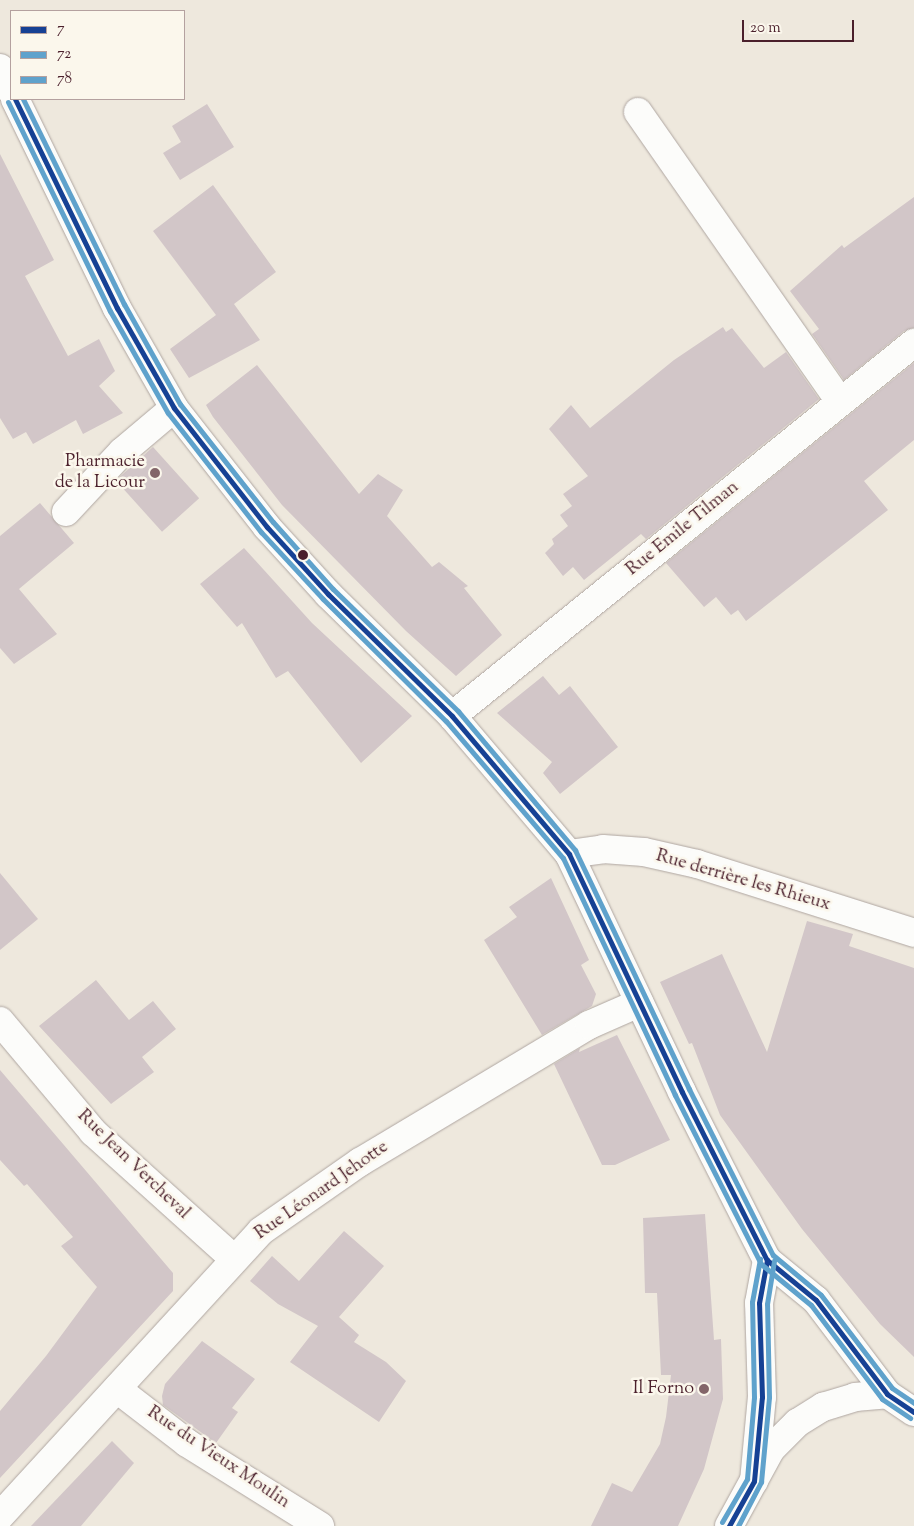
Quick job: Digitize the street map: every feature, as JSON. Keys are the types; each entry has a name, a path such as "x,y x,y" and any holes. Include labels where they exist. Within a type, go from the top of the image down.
{"street":[{"path":"0,68 10,89"},
{"path":"15,100 117,308 174,408 267,527 328,594 452,716 569,854 639,1003 767,1260 816,1300 887,1394 914,1412"},
{"path":"638,112 840,402"},
{"name":"Rue Emile Tilman","path":"452,716 914,343"},
{"path":"66,512 122,452 174,408"},
{"name":"Rue derrière les Rhieux","path":"569,854 603,849 628,851 697,864 914,933"},
{"name":"Rue Léonard Jehotte","path":"0,1516 117,1389 233,1258 261,1231 360,1162 589,1024 639,1003"},
{"name":"Rue Jean Vercheval","path":"0,1021 93,1132 233,1258"},
{"path":"754,1481 762,1397 759,1303 767,1260"},
{"name":"Rue du Vieux Moulin","path":"117,1389 187,1442 320,1526"},
{"path":"729,1526 771,1449 796,1423 831,1404 855,1397 887,1394"}],"building":[{"path":"207,104 234,147 180,180 163,153 181,142 172,126"},
{"path":"0,154 54,260 25,276 68,356 99,339 115,371 99,386 123,413 83,434 76,420 33,444 26,432 13,439 0,418"},
{"path":"213,185 276,272 234,304 260,340 189,378 170,349 216,315 153,231"},
{"path":"914,197 914,328 904,331 844,380 812,334 819,329 790,291 842,245 844,248"},
{"path":"723,327 726,332 732,328 764,368 786,352 819,399 646,539 641,534 584,580 573,567 563,576 545,553 554,544 552,539 568,526 560,515 572,506 563,494 588,476 549,429 571,405 590,428 674,360"},
{"path":"914,363 914,440 864,481 888,510 746,621 738,610 731,615 716,597 704,607 666,563"},
{"path":"257,365 359,494 378,474 403,490 387,516 432,567 439,562 468,586 464,588 502,635 456,676 406,631 282,505 213,417 206,405"},
{"path":"153,447 199,498 162,532 116,480"},
{"path":"40,503 74,543 19,589 57,634 14,664 0,648 0,536"},
{"path":"244,548 312,623 412,716 361,763 288,671 276,678 242,623 237,627 200,584"},
{"path":"543,676 559,695 570,686 618,747 560,794 543,773 552,762 497,713"},
{"path":"0,873 38,919 0,950"},
{"path":"551,878 589,960 581,965 596,994 592,1006 542,1035 484,940 517,917 509,907"},
{"path":"807,921 853,934 849,946 914,968 914,1357 880,1324 802,1229 720,1115 692,1043 689,1044 660,982 722,954 767,1052"},
{"path":"96,980 129,1020 153,1001 176,1029 142,1057 154,1072 111,1104 39,1026"},
{"path":"617,1035 670,1140 615,1165 602,1165 554,1064 580,1048 579,1052"},
{"path":"0,1070 173,1273 173,1291 0,1478 0,1411 46,1356 97,1287 61,1246 73,1237 27,1184 24,1186 0,1160"},
{"path":"705,1214 714,1340 721,1339 723,1399 704,1469 678,1526 591,1526 612,1483 632,1492 660,1444 666,1417 671,1375 661,1375 657,1293 645,1293 643,1218"},
{"path":"344,1231 384,1266 339,1317 359,1335 354,1342 386,1362 406,1381 379,1422 290,1362 318,1326 278,1304 250,1281 272,1256 299,1281"},
{"path":"202,1341 255,1379 232,1408 238,1412 216,1443 163,1405 162,1396 165,1384"},
{"path":"112,1441 134,1463 81,1526 31,1526"}],"transit line":[{"name":"7","path":"15,100 117,308 174,408 267,527 328,594 452,716 569,854 682,1092 767,1260 816,1300 887,1394 914,1412"},
{"name":"78","path":"23,100 124,304 180,404 273,522 333,589 458,711 575,850 689,1089 773,1255 821,1295 892,1388 914,1403"},
{"name":"72","path":"8,102 110,311 168,413 261,532 323,599 446,721 563,858 675,1095 761,1264 811,1305 882,1399 910,1418"},
{"name":"78","path":"722,1522 747,1479 754,1397 752,1302 760,1259"},
{"name":"7","path":"729,1526 754,1481 762,1397 759,1303 767,1260"},
{"name":"72","path":"738,1526 761,1482 769,1397 767,1304 774,1261"}],"place":[{"name":"Pharmacie de la Licour","path":"155,473"},
{"name":"Il Forno","path":"704,1389"}]}
